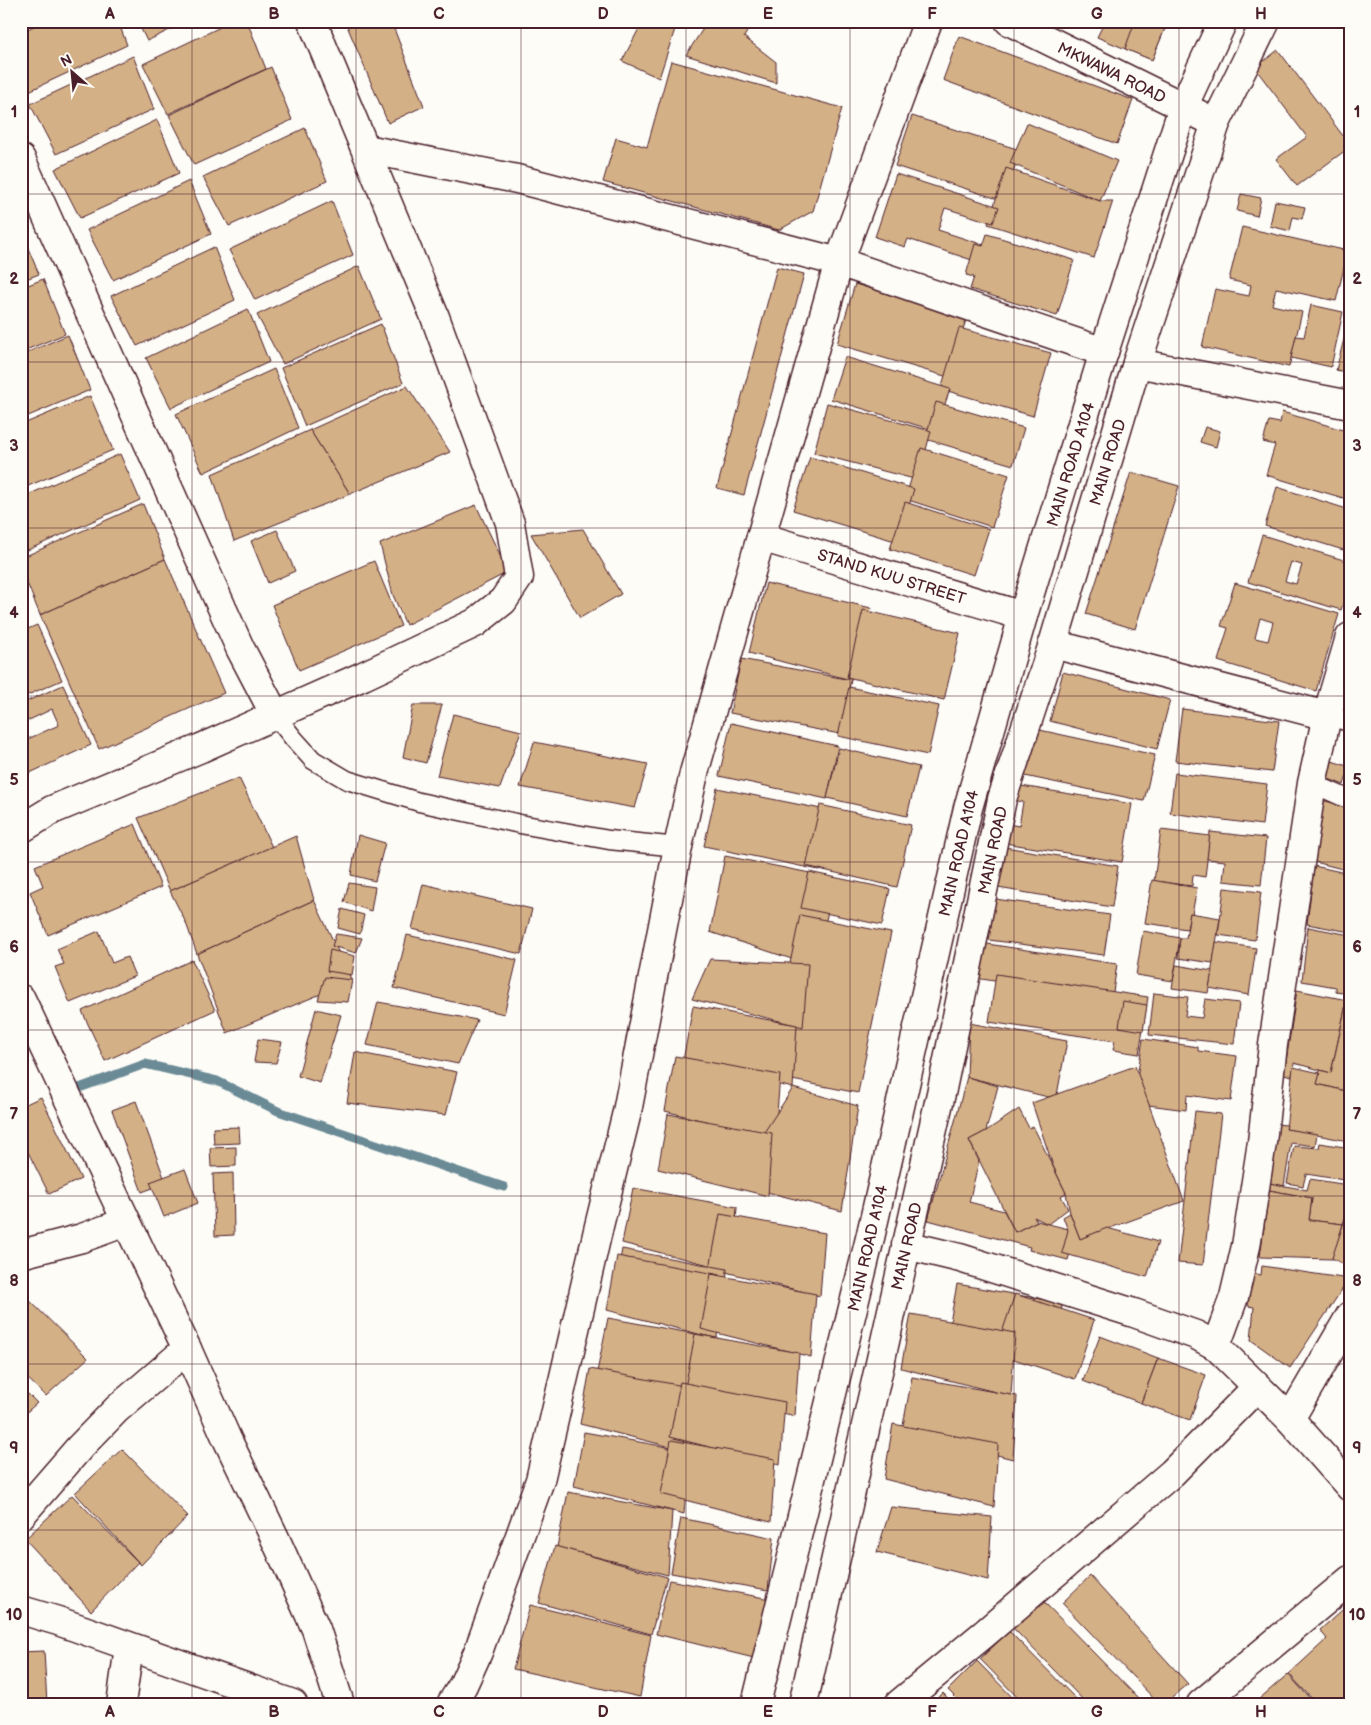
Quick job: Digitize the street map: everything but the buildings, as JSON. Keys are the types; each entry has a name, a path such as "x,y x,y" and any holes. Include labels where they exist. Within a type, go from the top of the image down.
{"main road":[{"path":"21,829 52,810 201,748 475,623 503,601 519,576 510,523 435,317 312,21"},
{"path":"451,1704 463,1685 478,1652 540,1480 598,1226 627,1112 694,773 839,262 928,21"},
{"name":"MKWAWA ROAD","path":"1009,21 1216,123"},
{"name":"MAIN ROAD A104","path":"756,1704 872,1228 968,808 1022,616 1104,352 1184,107 1223,21"},
{"name":"MAIN ROAD","path":"803,1704 942,1089 1002,799 1053,644 1137,363 1216,123 1266,21"},
{"path":"366,149 517,179 839,262 1104,352"},
{"path":"21,159 240,648 275,715"},
{"path":"1137,363 1350,405"},
{"name":"STAND KUU STREET","path":"761,537 1022,616"},
{"path":"1216,1346 1234,1297 1246,1246 1262,1142 1273,1045 1312,783 1338,719 1350,637"},
{"path":"1053,644 1338,719"},
{"path":"21,999 274,1536 316,1629 340,1704"},
{"path":"21,1254 82,1238 126,1222"},
{"path":"906,1245 960,1258 1134,1313 1196,1335 1216,1346 1290,1419 1350,1487"},
{"path":"1290,1419 1350,1316"},
{"path":"21,1515 80,1446 117,1409 187,1349"},
{"path":"899,1704 1172,1474 1257,1387"},
{"path":"1201,1704 1350,1580"},
{"path":"21,1610 58,1621 293,1704"},
{"path":"121,1704 129,1646"}],"lane":[{"path":"275,715 313,760 347,780 419,802 520,824 609,840 678,847"},
{"path":"1312,783 1350,800"}],"waterway":[{"path":"71,1091 145,1064 217,1081 278,1111 504,1187"}]}
